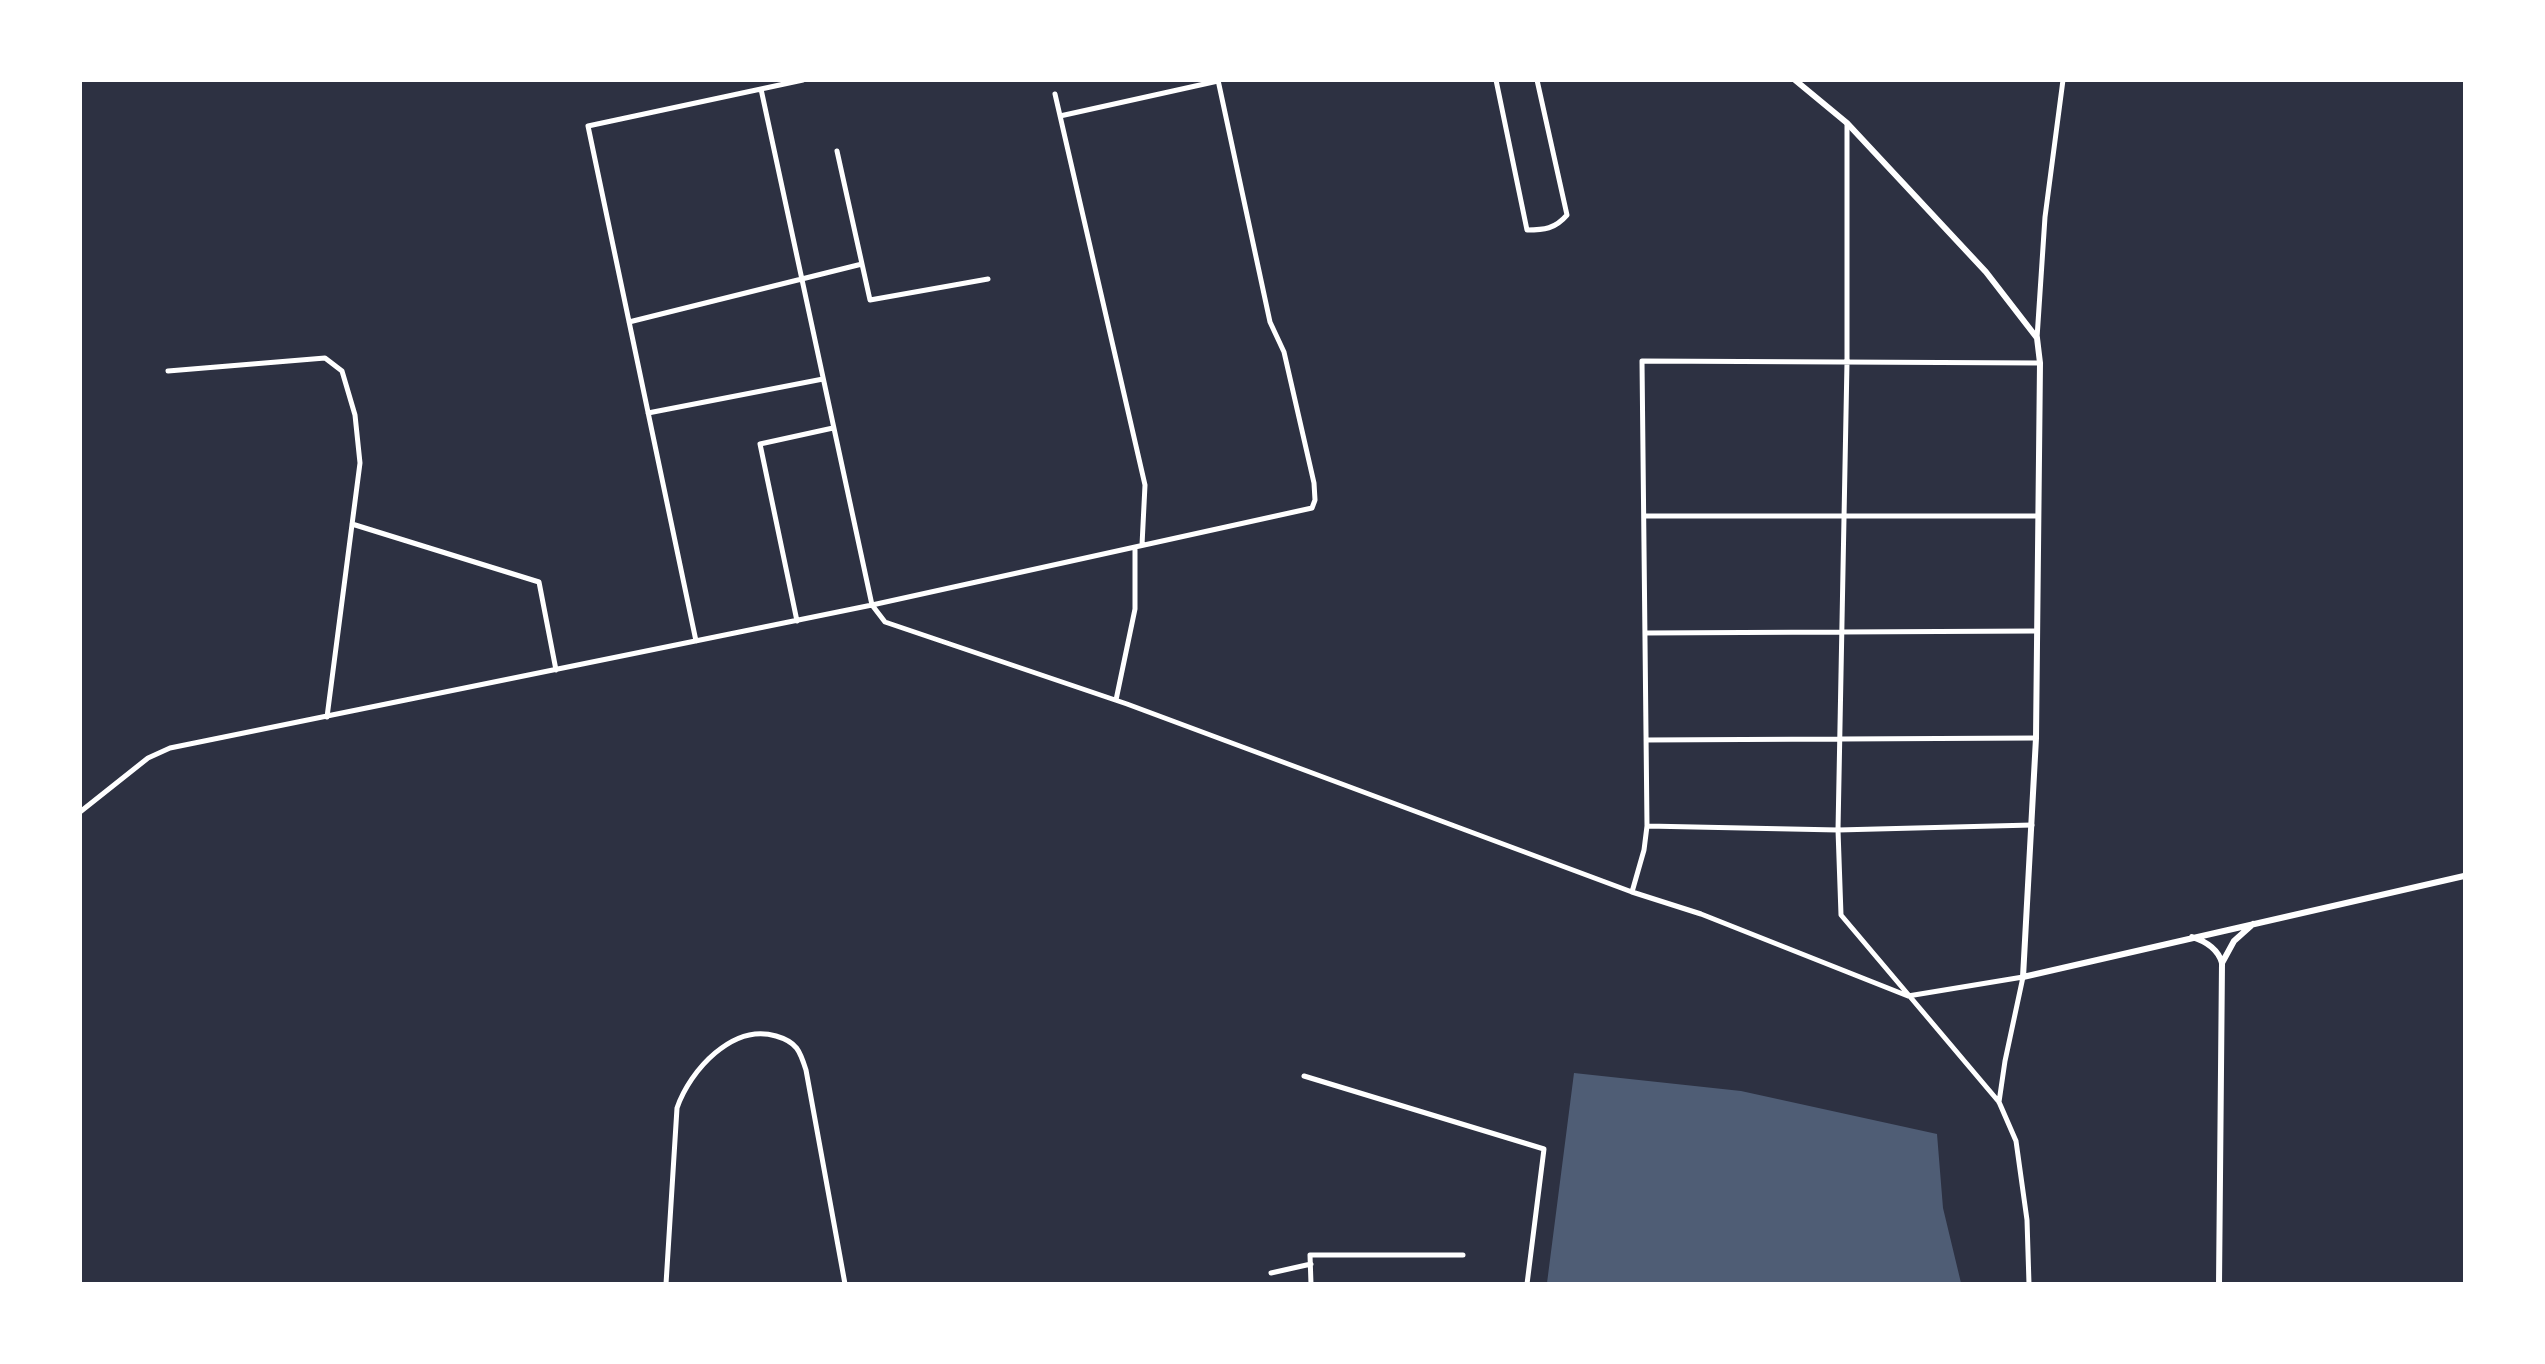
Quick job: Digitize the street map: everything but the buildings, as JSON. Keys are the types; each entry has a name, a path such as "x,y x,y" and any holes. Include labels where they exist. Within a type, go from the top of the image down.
{"street":[{"path":"696,642 589,126 803,80"},
{"path":"1496,80 1527,230 1544,230 1558,225 1567,215 1537,80"},
{"path":"1795,80 1847,123 1986,272 2037,338"},
{"path":"1999,1102 2023,977 2036,738 2040,363 2037,338 2045,217 2063,80"},
{"path":"81,809 148,758 170,748 872,606 1312,508 1315,500 1314,483 1284,352 1270,322 1218,81 1060,116"},
{"path":"761,89 872,606 885,622 1116,700 1633,892 1701,914 1908,996 2023,977 2465,876"},
{"path":"1055,94 1145,485 1135,609 1116,700"},
{"path":"1847,123 1847,362 1839,830 1841,915 1999,1102 2016,1141 2027,1220 2029,1283"},
{"path":"837,150 870,300 988,279"},
{"path":"629,322 862,264"},
{"path":"168,371 325,358 342,371 355,415 360,463 327,717"},
{"path":"1633,892 1647,826 1642,361 2040,363"},
{"path":"648,413 823,379"},
{"path":"797,621 760,444 833,428"},
{"path":"1644,516 2038,516"},
{"path":"352,524 539,582 556,670"},
{"path":"1645,633 2037,631"},
{"path":"1646,740 2036,738"},
{"path":"1647,826 1839,830 2032,825"},
{"path":"2222,963 2234,941 2254,923"},
{"path":"2192,937 2211,947 2220,956 2222,963 2218,1283"},
{"path":"666,1283 677,1108 684,1089 697,1070 738,1037 763,1032 786,1039 800,1050 845,1283"},
{"path":"1304,1076 1544,1149 1527,1283"},
{"path":"1311,1283 1311,1255 1463,1255"},
{"path":"1271,1273 1311,1264"}],"water":[{"path":"1574,1073 1741,1091 1937,1134 1943,1208 1961,1283 1547,1283"}]}
